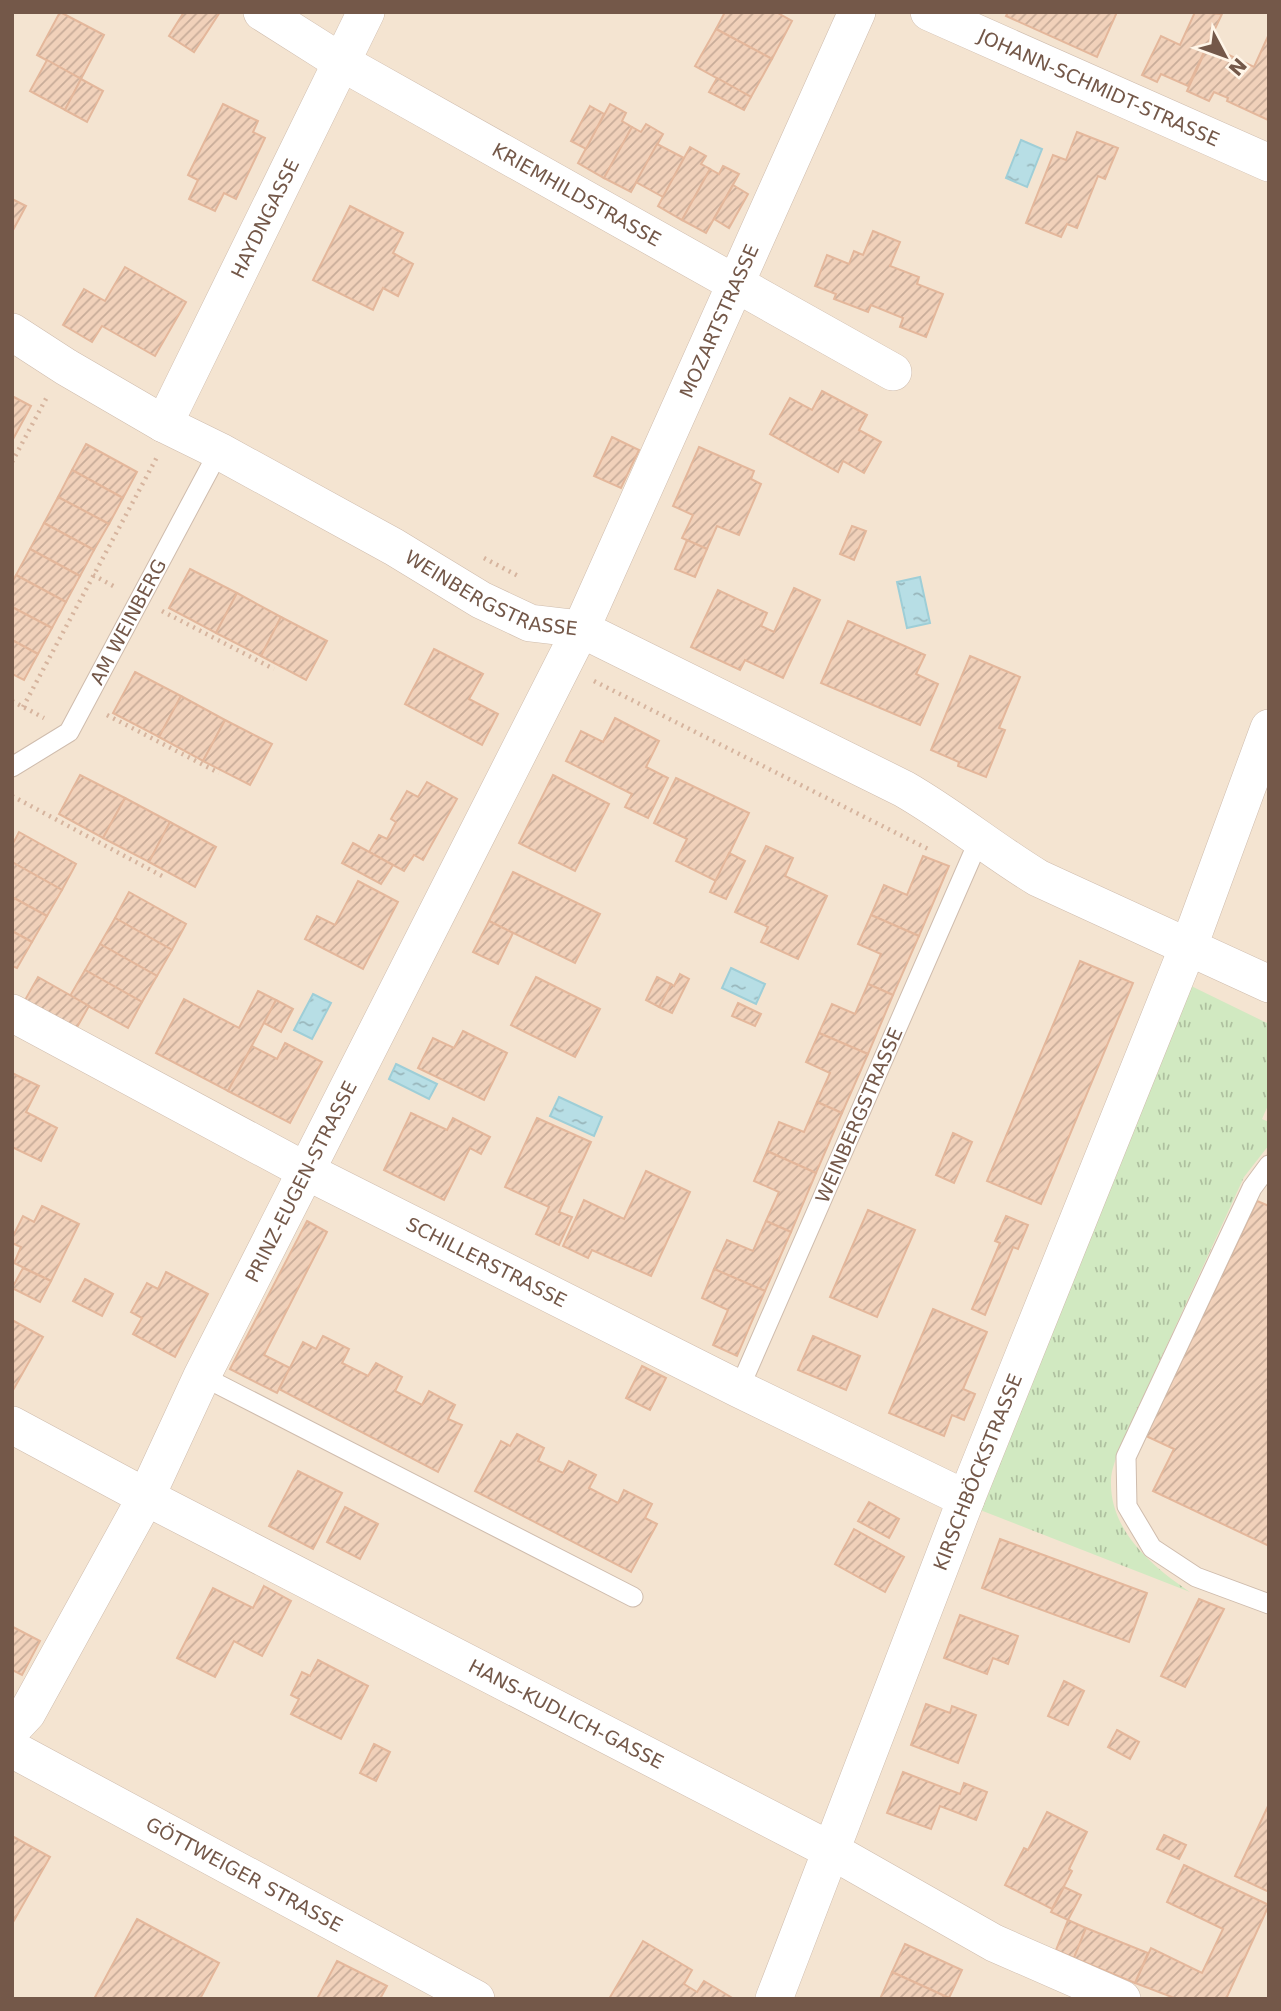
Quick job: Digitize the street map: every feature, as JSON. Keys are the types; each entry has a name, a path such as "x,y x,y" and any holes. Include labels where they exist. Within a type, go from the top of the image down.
{"street":[{"name":"KRIEMHILDSTRASSE","path":"262,12 341,62 894,372"},
{"name":"HAYDNGASSE","path":"161,440 366,12"},
{"name":"MOZARTSTRASSE","path":"581,629 857,12"},
{"name":"JOHANN-SCHMIDT-STRASSE","path":"929,12 1269,163"},
{"name":"WEINBERGSTRASSE","path":"12,332 66,367 161,440 219,451 394,547 481,600 530,623 581,629 904,789 945,813 972,854 1038,878 1269,984"},
{"name":"PRINZ-EUGEN-STRASSE","path":"12,1729 27,1713 146,1497 202,1376 581,629"},
{"name":"KIRSCHBÖCKSTRASSE","path":"774,1999 967,1499 1188,948 1269,728"},
{"name":"SCHILLERSTRASSE","path":"12,1013 306,1171 738,1389 967,1499"},
{"name":"HANS-KUDLICH-GASSE","path":"12,1425 146,1497 832,1851 994,1943 1122,1999"},
{"name":"GÖTTWEIGER STRASSE","path":"12,1749 454,1994"}],"lane":[{"name":"AM WEINBERG","path":"12,767 69,732 219,451"},
{"name":"WEINBERGSTRASSE","path":"738,1389 972,854"},
{"path":"1269,1165 1252,1188 1126,1457 1127,1506 1152,1548 1196,1577 1269,1604"},
{"path":"202,1376 633,1597"}],"path":[{"path":"12,461 51,389"},
{"path":"23,707 161,440"},
{"path":"93,575 274,669"},
{"path":"586,681 597,681 972,854"},
{"path":"85,703 219,773"},
{"path":"12,796 164,877"}],"shaded area":[{"path":"12,12 1269,12 1269,1999 12,1999"}],"green space":[{"path":"1183,982 1269,1024 1269,1103 1262,1119 1269,1122 1269,1145 1244,1177 1117,1454 1111,1477 1112,1498 1125,1531 1148,1559 1190,1592 975,1508"}],"water":[{"path":"1021,140 1042,149 1027,187 1006,178"},
{"path":"920,577 930,623 907,628 897,582"},
{"path":"731,968 765,984 756,1004 722,988"},
{"path":"313,994 331,1003 312,1039 294,1030"},
{"path":"396,1064 437,1084 429,1099 389,1079"},
{"path":"559,1097 602,1117 594,1136 550,1116"}],"building":[{"path":"60,12 104,35 81,79 37,55"},
{"path":"184,12 220,12 194,52 169,36"},
{"path":"725,12 776,12 792,21 772,59 716,29"},
{"path":"1008,12 1117,12 1097,57 1006,16"},
{"path":"1195,12 1222,14 1188,86 1161,74 1157,82 1142,75 1161,36 1180,45"},
{"path":"716,29 772,59 751,97 695,66"},
{"path":"1269,34 1268,120 1214,92 1209,101 1187,91 1208,45 1254,67"},
{"path":"47,60 81,79 65,110 30,91"},
{"path":"717,78 751,97 744,110 709,92"},
{"path":"81,79 103,91 87,122 65,110"},
{"path":"223,104 258,121 253,132 265,138 236,199 224,193 215,211 189,199 198,180 188,175"},
{"path":"610,104 626,113 622,121 632,127 604,178 578,163"},
{"path":"590,106 604,114 586,149 571,141"},
{"path":"646,124 663,134 631,192 604,178 632,127 641,132"},
{"path":"1077,132 1118,148 1105,179 1098,176 1077,228 1067,224 1061,237 1026,223 1053,155 1066,160"},
{"path":"657,144 684,158 663,197 636,182"},
{"path":"690,147 706,156 701,164 710,169 682,220 658,206"},
{"path":"723,166 739,174 706,233 682,220 710,169 719,174"},
{"path":"733,185 748,194 729,228 714,219"},
{"path":"12,199 26,206 12,232"},
{"path":"350,206 403,233 393,253 413,264 398,296 383,288 373,310 313,280"},
{"path":"873,231 900,242 890,266 919,277 917,284 943,294 926,337 900,327 903,318 871,305 868,312 834,299 836,294 815,286 827,255 849,264 854,251 863,255"},
{"path":"125,267 186,302 155,356 102,326 92,342 63,325 84,289 105,301"},
{"path":"822,391 867,415 859,430 881,442 864,473 843,461 838,472 770,434 790,398 812,410"},
{"path":"12,396 31,406 12,441"},
{"path":"612,437 639,450 621,488 594,476"},
{"path":"86,444 137,472 123,498 72,470"},
{"path":"699,447 754,471 751,479 761,484 739,535 717,526 707,549 682,538 693,515 673,506"},
{"path":"72,470 123,498 109,524 58,497"},
{"path":"58,497 109,524 94,550 44,523"},
{"path":"44,523 94,550 80,576 30,549"},
{"path":"852,526 866,531 854,560 840,554"},
{"path":"687,540 707,549 695,577 675,569"},
{"path":"30,549 80,576 66,602 16,575"},
{"path":"190,569 237,593 216,633 169,608"},
{"path":"16,575 66,602 52,628 12,607 12,582"},
{"path":"794,588 820,600 783,678 745,660 740,670 691,647 718,590 767,613 761,626 774,632"},
{"path":"237,593 281,617 261,656 216,633"},
{"path":"12,607 52,628 38,654 12,640"},
{"path":"281,617 327,641 306,680 261,656"},
{"path":"848,621 925,655 916,674 938,684 920,725 821,683"},
{"path":"12,640 38,654 24,680 12,674"},
{"path":"434,649 483,674 469,699 498,714 482,745 405,704"},
{"path":"970,656 1020,677 999,728 1005,730 986,777 958,766 959,762 931,750"},
{"path":"135,672 181,696 159,737 113,713"},
{"path":"181,696 225,720 203,761 159,737"},
{"path":"615,718 659,741 646,767 668,778 648,818 625,807 632,794 566,761 581,731 603,742"},
{"path":"225,720 272,744 250,785 203,761"},
{"path":"80,775 125,798 103,838 59,814"},
{"path":"553,775 609,804 575,871 519,843"},
{"path":"676,778 749,813 716,881 676,861 687,839 654,823"},
{"path":"427,782 457,799 423,860 414,855 404,871 369,852 379,835 387,839 396,822 391,819 407,791 418,797"},
{"path":"125,798 170,822 149,862 103,838"},
{"path":"170,822 216,847 195,887 149,862"},
{"path":"19,832 76,864 62,890 12,862 12,845"},
{"path":"353,843 393,865 381,884 342,863"},
{"path":"766,846 793,858 785,876 827,896 798,959 761,942 768,927 735,912"},
{"path":"729,853 745,861 726,899 710,892"},
{"path":"923,856 949,866 919,936 871,915 884,885 907,895"},
{"path":"12,862 62,890 47,916 12,897"},
{"path":"513,872 600,914 575,963 489,921"},
{"path":"358,881 398,902 363,969 305,939 317,916 335,925"},
{"path":"129,892 186,924 172,950 115,918"},
{"path":"12,897 47,916 32,942 12,931"},
{"path":"871,915 919,936 893,995 868,984 881,954 858,944"},
{"path":"115,918 172,950 157,976 100,944"},
{"path":"489,921 513,933 498,964 473,952"},
{"path":"12,931 32,942 17,968 12,966"},
{"path":"100,944 157,976 142,1002 85,970"},
{"path":"1080,961 1133,983 1041,1204 987,1181"},
{"path":"85,970 142,1002 128,1028 70,996"},
{"path":"680,974 689,979 672,1013 659,1007 671,984 674,986"},
{"path":"38,977 89,1006 76,1029 25,1000"},
{"path":"536,977 600,1009 575,1057 511,1025"},
{"path":"657,977 671,984 659,1007 646,1000"},
{"path":"868,984 893,995 868,1054 819,1033 832,1004 855,1014"},
{"path":"258,991 276,1000 228,1091 156,1053 184,999 239,1028"},
{"path":"276,1000 293,1009 281,1032 264,1023"},
{"path":"738,1003 761,1014 755,1026 732,1016"},
{"path":"463,1031 507,1053 484,1100 418,1068 433,1038 454,1048"},
{"path":"819,1033 868,1054 842,1113 817,1102 830,1073 806,1062"},
{"path":"285,1043 322,1062 290,1123 228,1091 252,1046 277,1059"},
{"path":"12,1073 39,1086 26,1112 57,1128 41,1161 12,1147"},
{"path":"817,1102 842,1113 816,1173 767,1151 779,1122 804,1132"},
{"path":"411,1113 447,1130 453,1118 490,1137 481,1154 470,1148 444,1200 384,1170"},
{"path":"537,1118 591,1142 559,1212 572,1217 559,1245 536,1234 549,1207 505,1187"},
{"path":"953,1133 972,1142 954,1183 936,1175"},
{"path":"767,1151 816,1173 791,1232 766,1221 779,1192 754,1181"},
{"path":"646,1171 690,1192 651,1276 592,1250 588,1258 563,1246 584,1200 624,1219"},
{"path":"1257,1201 1269,1206 1269,1546 1153,1491 1174,1449 1146,1436"},
{"path":"42,1206 79,1224 51,1281 14,1263 21,1247 12,1243 12,1238 23,1216 34,1222"},
{"path":"868,1210 915,1230 877,1317 830,1297"},
{"path":"1006,1216 1028,1225 1018,1249 1013,1247 985,1315 972,1309 1000,1243 995,1241"},
{"path":"307,1221 327,1232 264,1355 290,1368 277,1393 230,1369"},
{"path":"766,1221 791,1232 765,1291 714,1269 727,1240 753,1251"},
{"path":"23,1268 51,1281 40,1302 12,1288"},
{"path":"714,1269 765,1291 737,1356 713,1345 728,1310 702,1298"},
{"path":"166,1272 208,1294 175,1357 133,1334 142,1318 131,1312 147,1283 158,1289"},
{"path":"85,1279 113,1294 102,1316 73,1301"},
{"path":"933,1309 987,1332 963,1389 975,1394 964,1420 952,1415 944,1436 889,1413"},
{"path":"12,1320 43,1337 12,1392"},
{"path":"323,1336 349,1349 342,1363 368,1376 376,1363 402,1377 395,1391 422,1405 429,1391 455,1405 448,1419 462,1425 438,1472 279,1389 303,1342 316,1349"},
{"path":"813,1336 860,1356 846,1390 798,1370"},
{"path":"642,1366 666,1378 650,1410 626,1398"},
{"path":"517,1434 544,1448 538,1461 563,1473 569,1461 596,1475 589,1488 618,1503 624,1490 652,1504 645,1518 657,1524 631,1572 475,1491 501,1441 510,1446"},
{"path":"298,1471 342,1493 313,1549 269,1526"},
{"path":"869,1502 899,1519 889,1538 858,1521"},
{"path":"345,1507 378,1524 360,1559 327,1542"},
{"path":"854,1529 904,1557 885,1592 835,1564"},
{"path":"1000,1539 1147,1593 1129,1642 982,1588"},
{"path":"264,1586 291,1601 262,1656 234,1641 215,1677 177,1658 213,1588 253,1608"},
{"path":"1199,1599 1224,1609 1185,1687 1161,1676"},
{"path":"960,1615 1018,1636 1008,1664 993,1658 987,1674 944,1658"},
{"path":"13,1627 40,1641 22,1675 12,1670"},
{"path":"318,1660 368,1686 341,1739 291,1714 299,1699 291,1695 302,1672 310,1676"},
{"path":"1064,1681 1084,1691 1068,1725 1048,1716"},
{"path":"926,1704 950,1713 952,1706 976,1715 958,1763 911,1745"},
{"path":"1117,1730 1139,1742 1130,1759 1108,1747"},
{"path":"374,1744 390,1752 376,1781 360,1773"},
{"path":"903,1772 960,1794 964,1783 987,1792 976,1820 940,1806 931,1829 887,1813"},
{"path":"1269,1804 1269,1892 1235,1876"},
{"path":"1047,1812 1087,1832 1069,1869 1072,1871 1052,1909 1005,1885 1024,1848 1028,1850"},
{"path":"1164,1835 1186,1845 1179,1859 1157,1849"},
{"path":"12,1836 50,1857 12,1924"},
{"path":"1184,1865 1269,1905 1226,1999 1177,1999 1135,1983 1151,1948 1202,1973 1223,1929 1167,1902"},
{"path":"1064,1887 1081,1895 1068,1920 1051,1912"},
{"path":"137,1919 219,1963 200,1999 94,1999"},
{"path":"1068,1920 1086,1928 1074,1958 1056,1950"},
{"path":"1086,1928 1148,1953 1135,1983 1074,1958"},
{"path":"643,1941 692,1970 684,1984 697,1992 704,1981 734,1999 609,1999"},
{"path":"905,1944 962,1970 949,1998 892,1972"},
{"path":"337,1961 387,1986 380,1999 317,1999"},
{"path":"892,1972 949,1998 949,1999 880,1999"}]}
